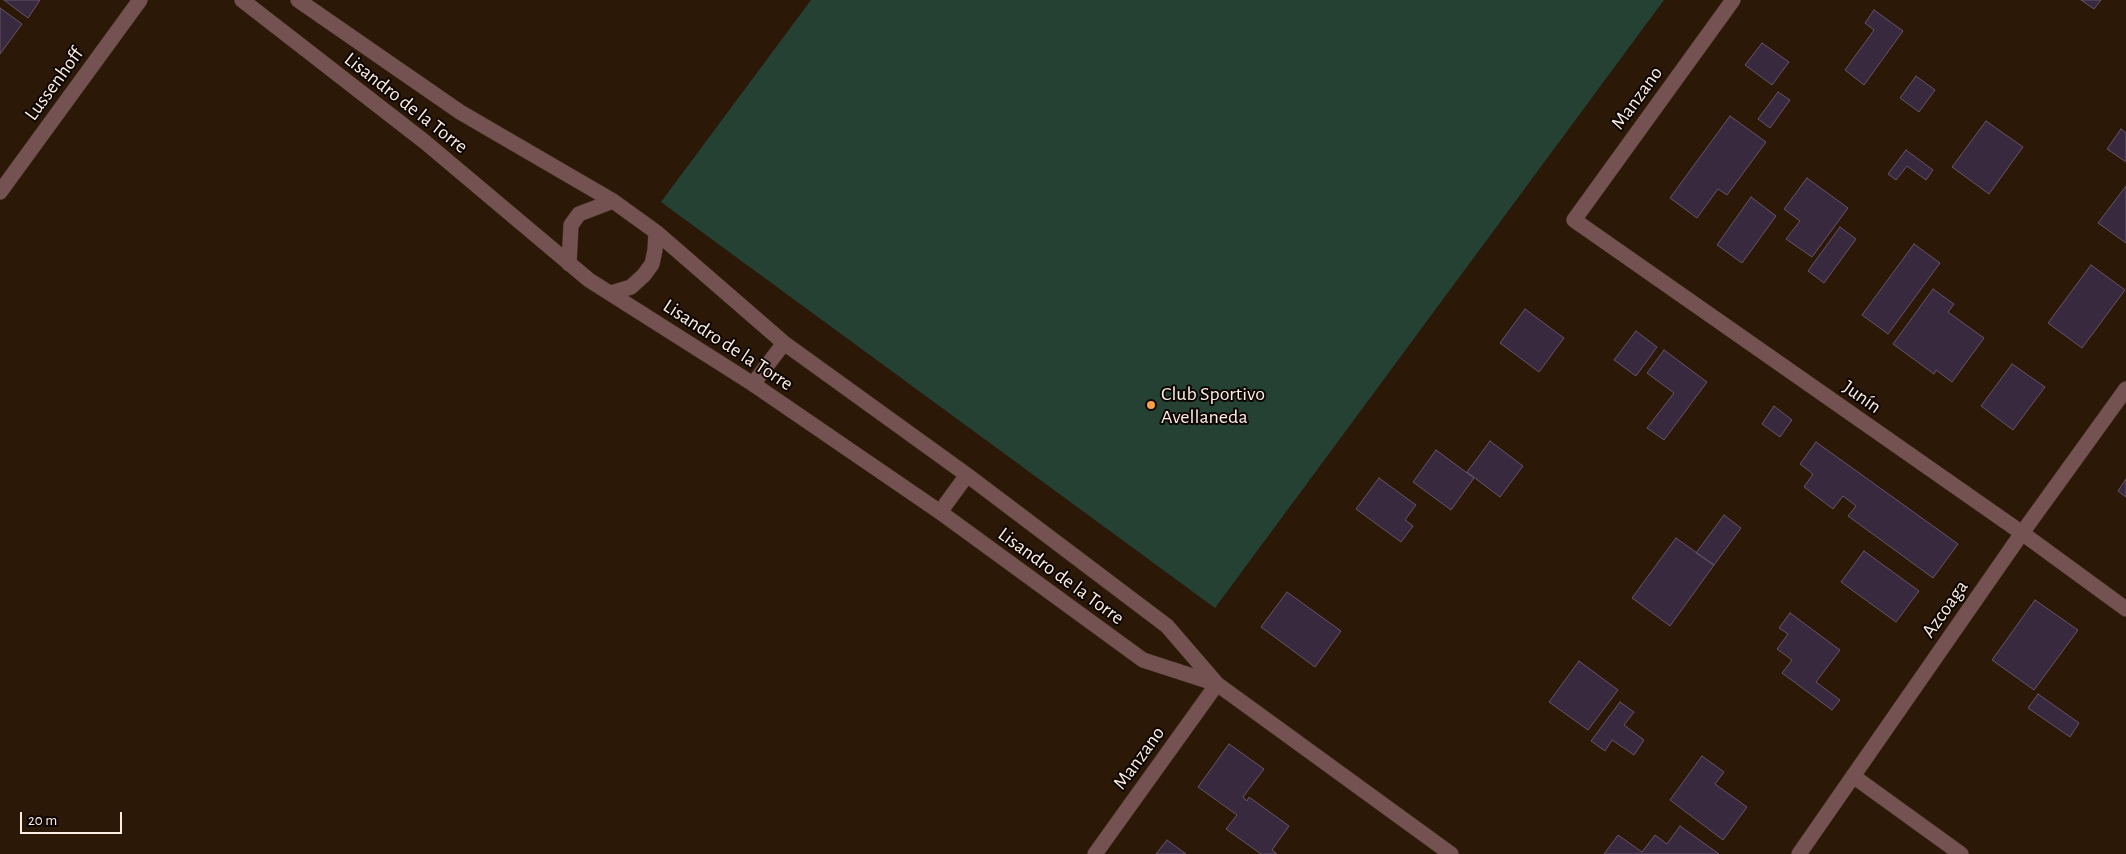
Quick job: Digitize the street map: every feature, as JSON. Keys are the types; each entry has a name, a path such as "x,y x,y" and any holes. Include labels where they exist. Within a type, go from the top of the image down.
{"street":[{"name":"Lussenhoff","path":"0,192 140,0"},
{"name":"Lisandro de la Torre","path":"242,0 425,142 568,264 753,384 940,512 1143,660 1216,684"},
{"name":"Lisandro de la Torre","path":"298,0 460,112 613,201 656,232 784,343 967,475 1167,626 1216,684 1451,854"},
{"name":"Manzano","path":"1574,220 1733,0"},
{"path":"568,264 570,225 579,214 613,201"},
{"name":"Junín","path":"1574,220 2022,533 2126,609"},
{"path":"611,293 631,287 644,275 652,264 656,232"},
{"path":"753,384 784,343"},
{"name":"Azcoaga","path":"1799,854 2022,533 2126,389"},
{"path":"940,512 967,475"},
{"name":"Manzano","path":"1095,854 1216,684"},
{"path":"1853,776 1960,854"}],"green space":[{"name":"Club Sportivo Avellaneda","path":"811,0 1664,0 1215,608 661,202"}],"building":[{"path":"4,0 40,0 28,18"},
{"path":"2081,0 2101,0 2094,9"},
{"path":"0,8 22,24 0,54"},
{"path":"1874,10 1903,31 1864,85 1845,70 1874,30 1865,23"},
{"path":"1762,43 1789,62 1772,85 1745,65"},
{"path":"1916,76 1935,90 1919,112 1900,98"},
{"path":"1778,92 1790,100 1770,128 1758,119"},
{"path":"1730,116 1766,142 1727,195 1718,189 1697,218 1670,198"},
{"path":"1986,121 2023,147 1989,194 1952,167"},
{"path":"2121,129 2126,133 2126,162 2107,149"},
{"path":"1906,150 1933,170 1926,180 1907,166 1896,180 1888,174"},
{"path":"1807,178 1848,208 1812,257 1786,239 1800,221 1784,209"},
{"path":"2126,186 2126,243 2098,223"},
{"path":"1751,197 1776,216 1742,263 1717,245"},
{"path":"1840,227 1856,239 1824,283 1808,271"},
{"path":"1914,244 1940,263 1888,334 1862,315"},
{"path":"2091,265 2125,290 2082,348 2048,323"},
{"path":"1933,289 1954,304 1948,312 1984,338 1952,382 1936,370 1934,374 1893,344"},
{"path":"1525,309 1564,338 1539,372 1500,343"},
{"path":"1636,331 1657,347 1636,376 1614,360"},
{"path":"1664,350 1707,382 1664,440 1647,428 1674,393 1647,373"},
{"path":"2012,364 2045,387 2013,430 1981,406"},
{"path":"1774,406 1792,420 1780,437 1762,424"},
{"path":"1490,441 1523,466 1500,497 1467,472"},
{"path":"1816,442 1958,544 1933,578 1848,516 1856,506 1843,496 1833,509 1804,487 1813,474 1800,464"},
{"path":"1436,450 1474,478 1451,510 1413,482"},
{"path":"1379,478 1416,505 1405,520 1413,526 1401,542 1356,509"},
{"path":"2126,479 2126,497 2118,491"},
{"path":"1724,515 1741,528 1714,565 1696,553"},
{"path":"1676,538 1714,565 1670,626 1632,598"},
{"path":"1864,551 1919,591 1896,622 1841,582"},
{"path":"1287,592 1341,631 1315,667 1261,627"},
{"path":"2035,600 2078,630 2034,690 1992,660"},
{"path":"1790,613 1840,650 1816,682 1840,700 1832,710 1782,673 1792,660 1777,649 1788,634 1779,628"},
{"path":"1579,661 1618,690 1588,730 1549,702"},
{"path":"2038,694 2079,723 2070,737 2028,708"},
{"path":"1620,702 1634,712 1624,725 1644,740 1634,755 1612,740 1605,751 1591,741"},
{"path":"1229,744 1264,769 1243,797 1247,801 1249,797 1289,826 1272,850 1277,854 1261,854 1226,829 1237,815 1198,787"},
{"path":"1702,756 1724,772 1715,784 1747,807 1723,840 1670,800"},
{"path":"1680,826 1719,854 1604,854 1618,835 1642,852 1655,835 1667,844"},
{"path":"1167,840 1186,854 1156,854"}],"place":[{"name":"Club Sportivo Avellaneda","path":"1151,405"}]}
